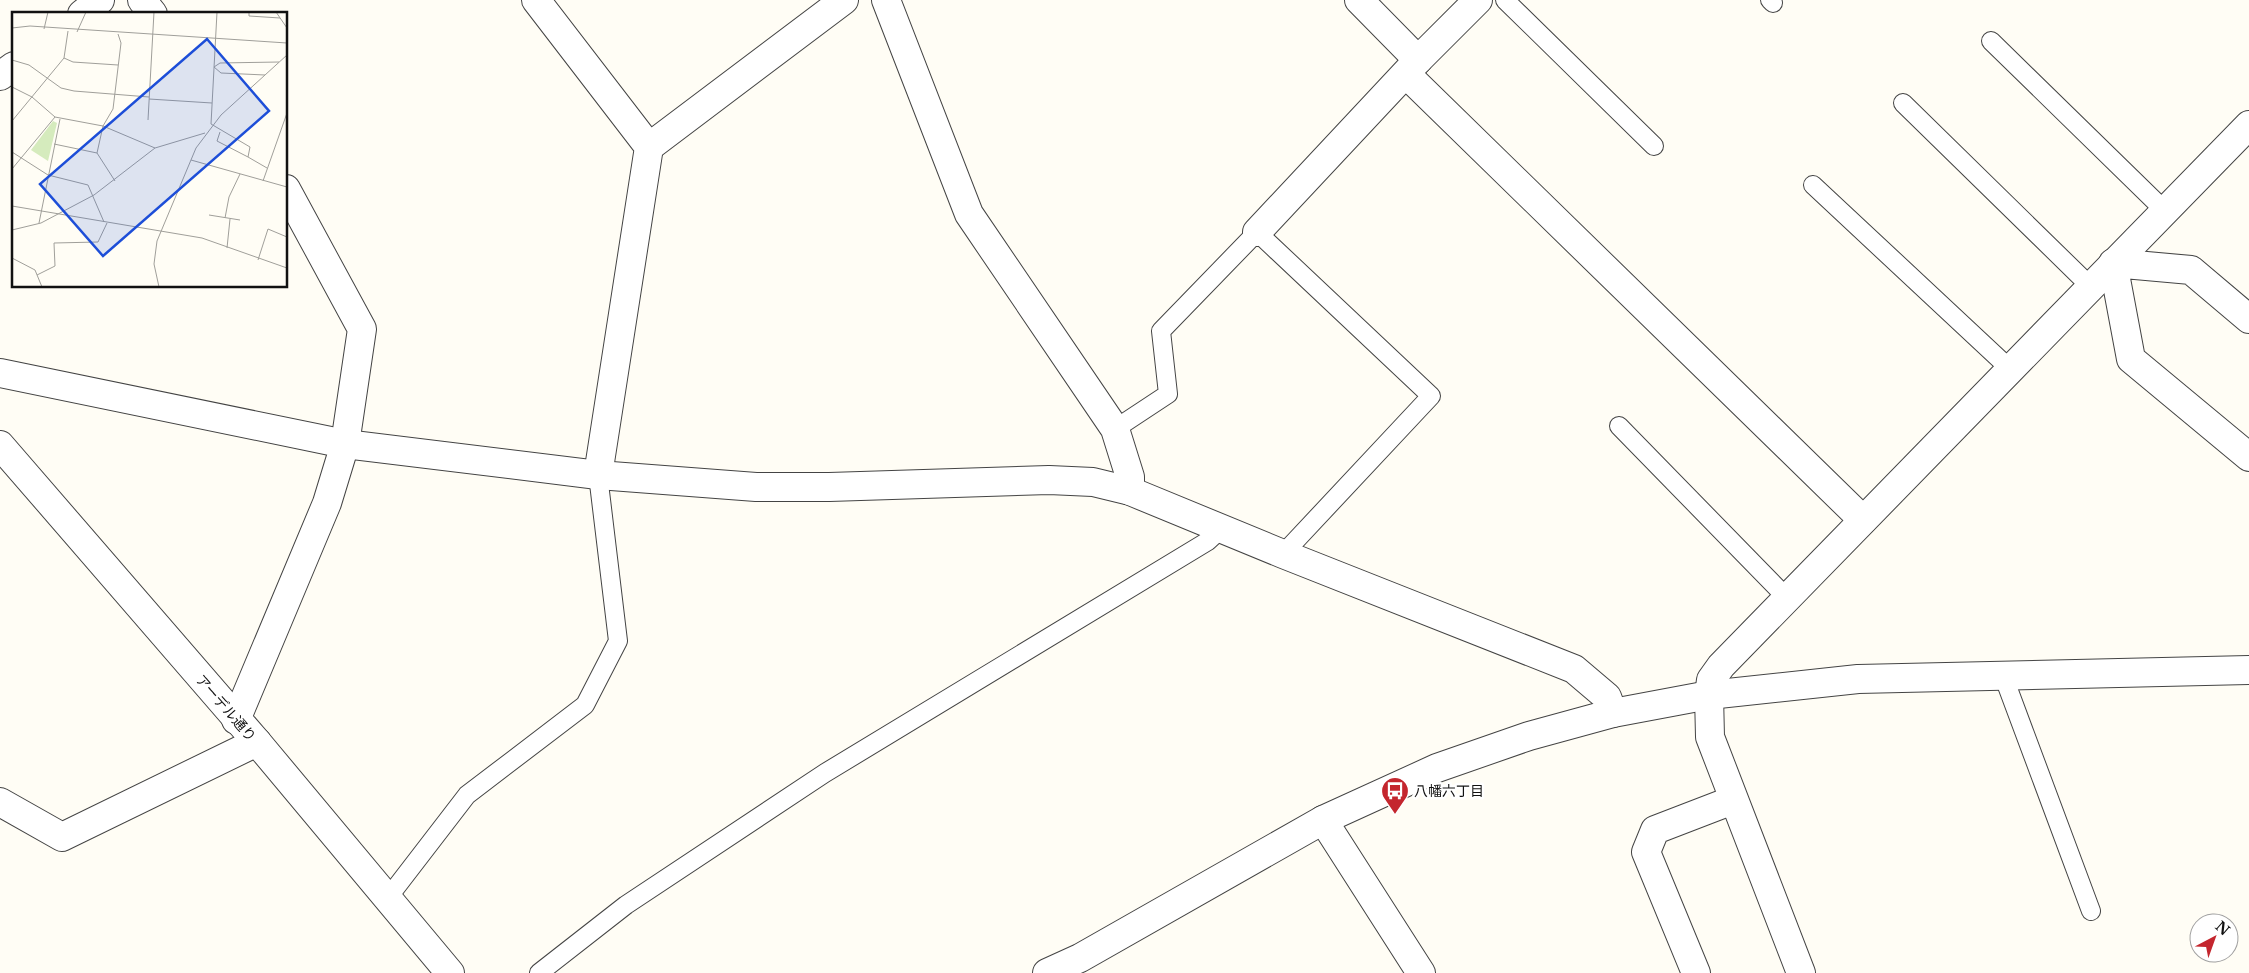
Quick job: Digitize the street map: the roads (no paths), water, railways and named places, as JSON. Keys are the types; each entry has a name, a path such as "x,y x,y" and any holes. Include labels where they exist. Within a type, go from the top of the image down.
{"street":[{"path":"85,12 100,0"},
{"path":"142,0 151,12"},
{"path":"536,0 649,147"},
{"path":"598,475 649,147 844,0"},
{"path":"886,0 969,214 1115,429 1130,477 1130,490"},
{"path":"1359,0 1412,67 1863,520"},
{"path":"1257,232 1412,67 1478,0"},
{"path":"0,76 12,67"},
{"path":"1801,973 1710,736 1709,695 1711,680 1721,666 2113,262 2249,125"},
{"path":"236,720 327,503 345,444 362,329 288,193"},
{"path":"2113,262 2191,270 2249,319"},
{"path":"2113,262 2131,359 2249,457"},
{"path":"0,374 345,444 598,475 756,487 829,487 1050,480 1093,482 1130,490 1283,554 1574,669 1606,697 1613,713"},
{"name":"アーデル通り","path":"0,445 257,742 450,973"},
{"path":"1047,973 1084,966 1323,820 1437,768 1529,736 1613,713 1709,695 1858,679 2248,673"},
{"path":"3,810 62,837 257,742"},
{"path":"1696,973 1646,852 1655,830 1733,800"},
{"path":"1323,820 1422,973"}],"lane":[{"path":"1505,0 1654,146"},
{"path":"1991,41 2164,210"},
{"path":"1903,103 2090,286"},
{"path":"1813,185 2010,369"},
{"path":"1115,429 1168,394 1161,331 1257,232 1431,396 1283,554"},
{"path":"1619,426 1787,598"},
{"path":"387,899 467,795 585,705 618,641 598,475"},
{"path":"538,973 626,905 825,773 1208,541 1221,529"},
{"path":"2003,676 2091,911"}],"place":[{"name":"八幡六丁目","path":"1395,815"}]}
